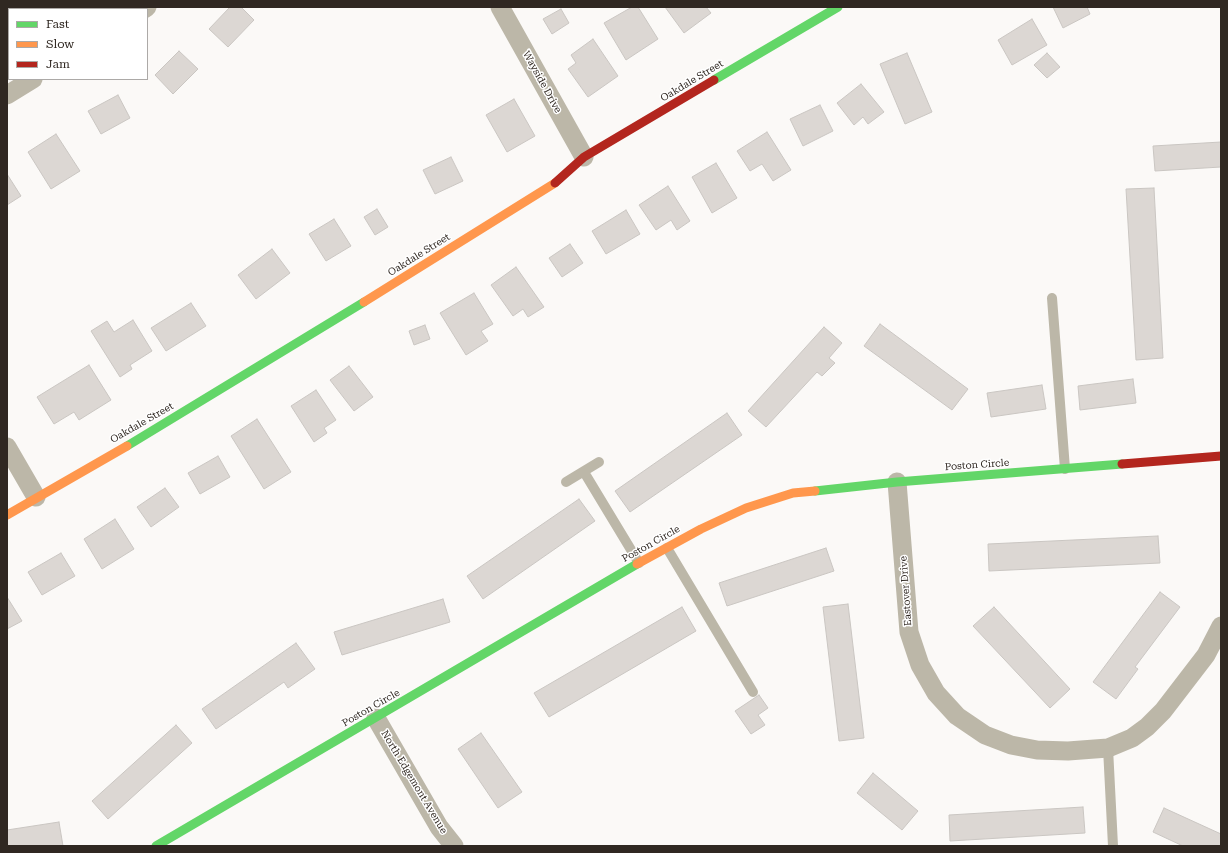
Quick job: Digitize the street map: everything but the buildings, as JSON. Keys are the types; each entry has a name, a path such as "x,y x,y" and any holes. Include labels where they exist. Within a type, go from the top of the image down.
{"street":[{"name":"Wayside Drive","path":"500,7 584,157"},
{"name":"Oakdale Street","path":"7,515 150,432 401,280 562,179 584,157 838,7"},
{"path":"7,95 31,80"},
{"path":"7,447 36,497"},
{"name":"Poston Circle","path":"156,846 638,563 746,508 770,499 793,493 898,482 1221,456"},
{"name":"Eastover Drive","path":"898,482 909,632 920,665 936,693 956,716 985,735 1011,745 1037,750 1068,751 1108,748 1132,738 1153,722 1206,655 1221,626"},
{"name":"North Edgemont Avenue","path":"376,718 440,827 454,846"}],"lane":[{"path":"1052,298 1065,469"},
{"path":"566,482 599,462"},
{"path":"584,472 638,563"},
{"path":"667,548 753,692"},
{"path":"1108,748 1113,846"}],"traffic: fast":[{"path":"714,80 838,7"},
{"path":"127,446 364,302"},
{"path":"815,491 897,482 1122,464"},
{"path":"156,846 637,564"}],"traffic: slow":[{"path":"364,302 555,183"},
{"path":"7,515 127,446"},
{"path":"637,564 701,529 746,508 793,493 815,491"}],"traffic: jam":[{"path":"555,183 584,157 714,80"},
{"path":"1122,464 1221,456"}]}
